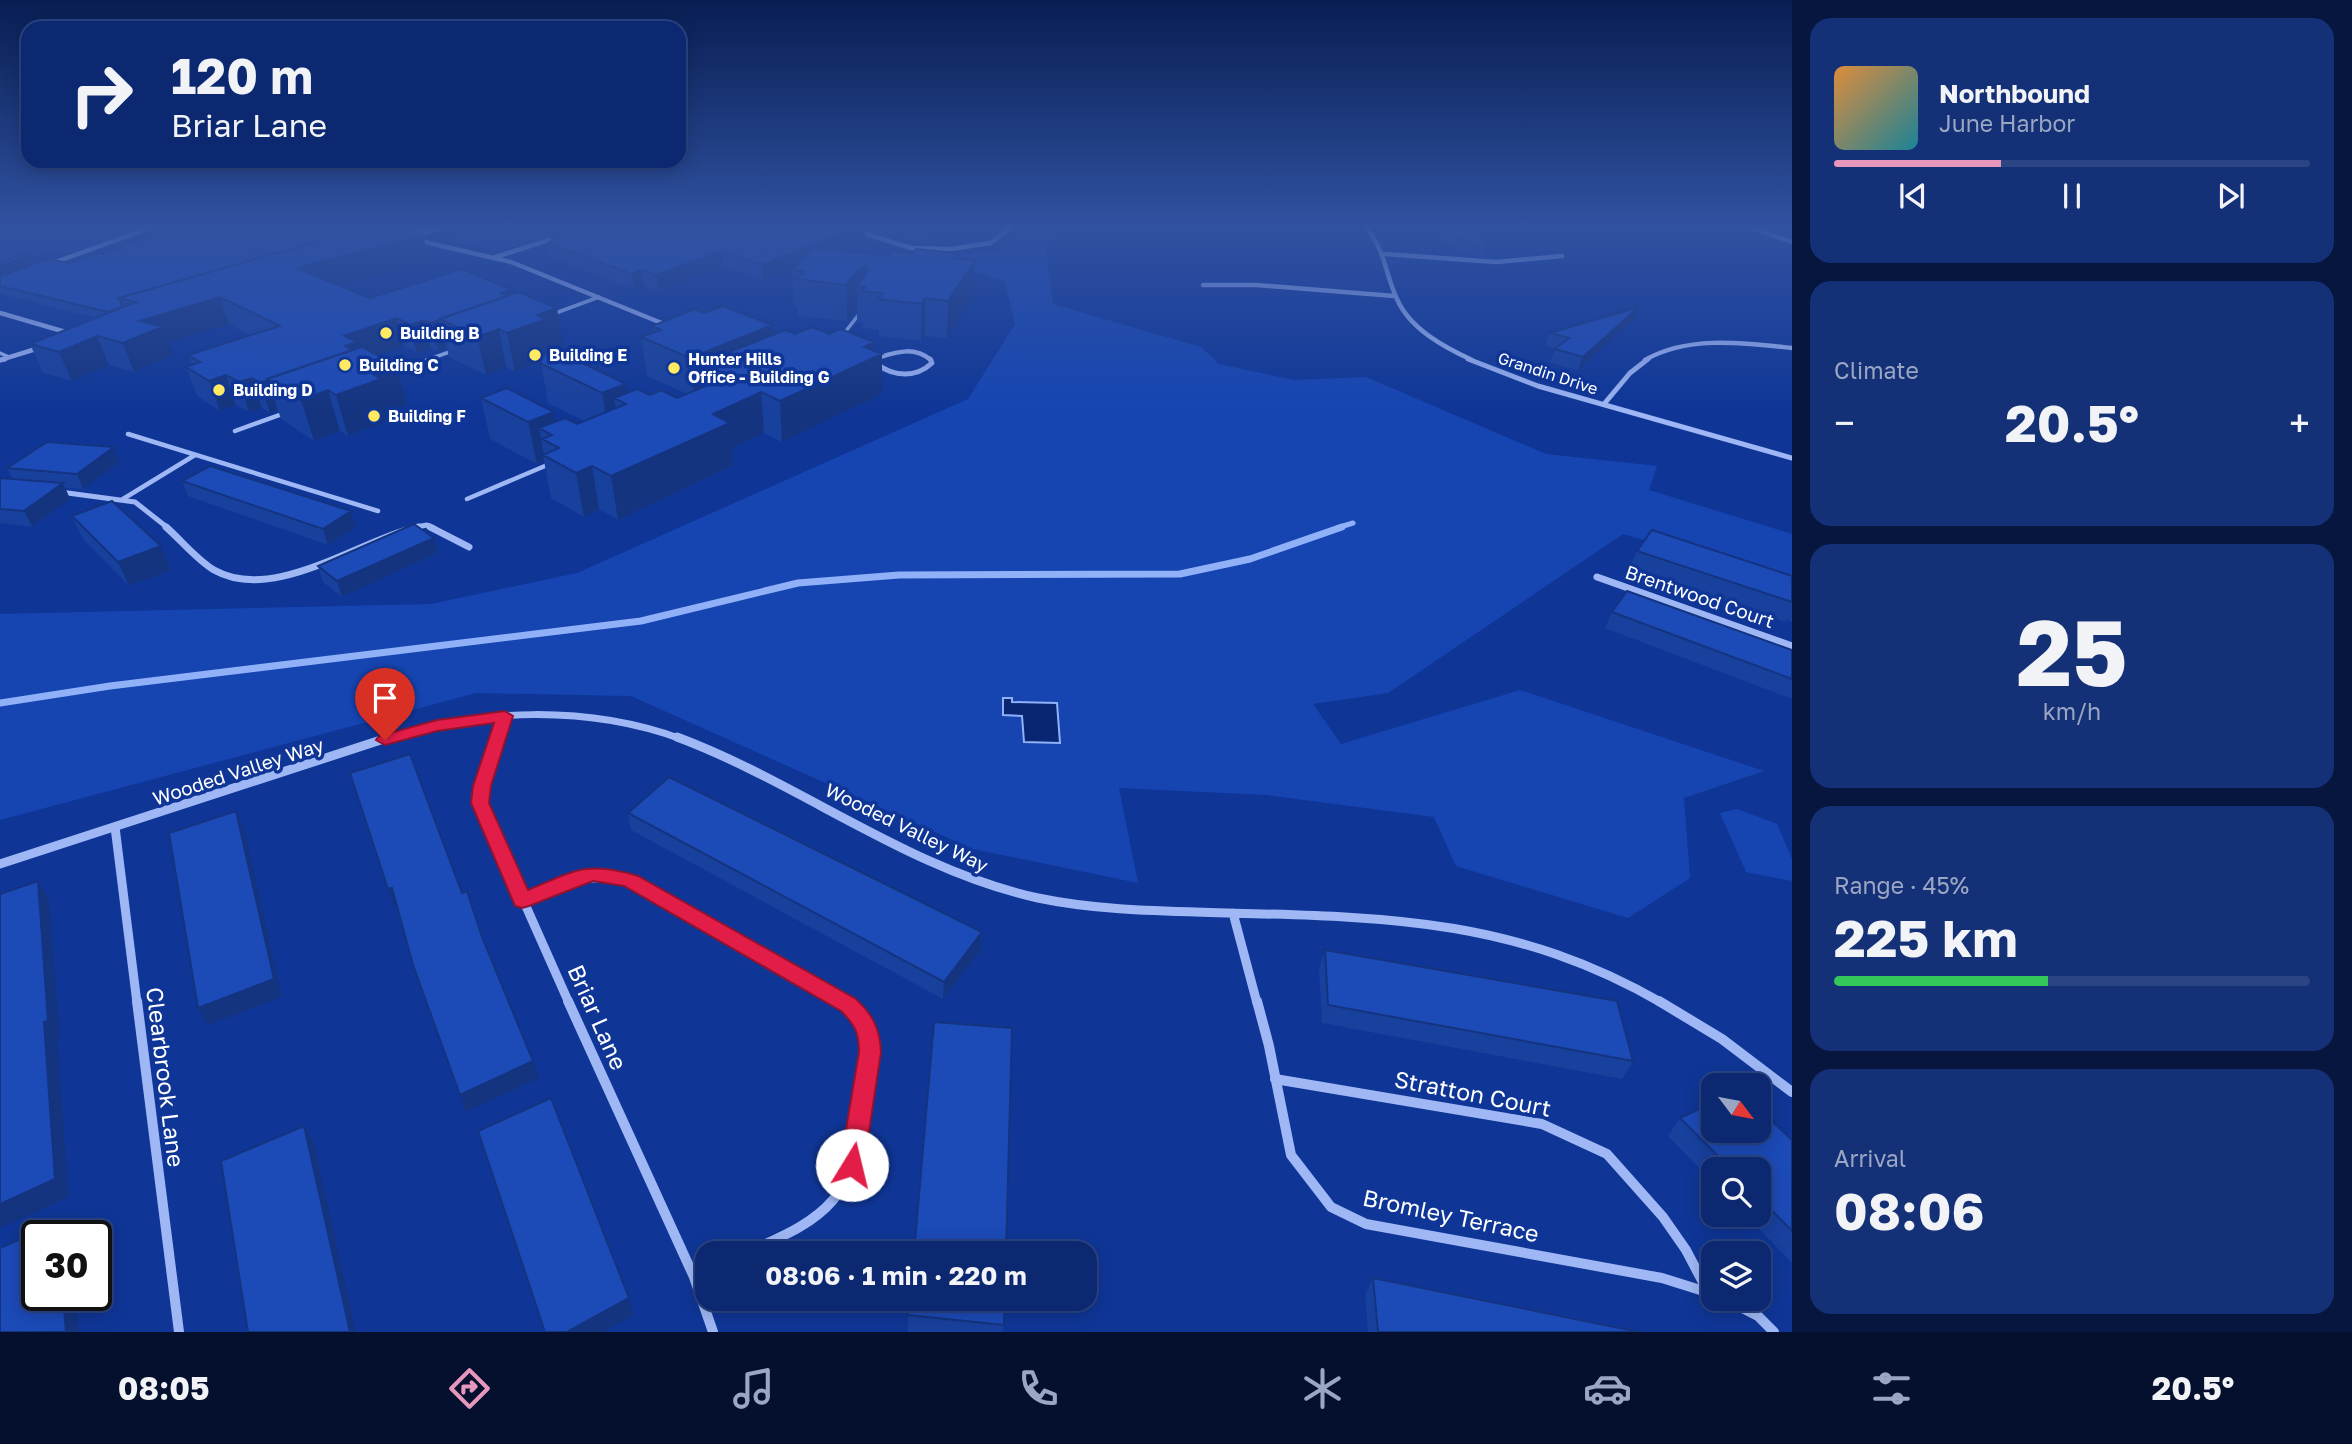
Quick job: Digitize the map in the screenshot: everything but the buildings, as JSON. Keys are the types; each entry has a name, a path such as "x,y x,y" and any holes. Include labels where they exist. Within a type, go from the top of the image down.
{"street":[{"path":"573,287 671,326"},
{"path":"1283,287 1394,296"},
{"name":"Grandin Drive","path":"1392,287 1401,309 1419,328 1468,358 1523,380 1792,457"},
{"path":"0,313 80,336 68,339"},
{"path":"1604,404 1638,365 1665,352 1703,345 1792,348"},
{"path":"0,360 44,346"},
{"path":"867,354 880,356 894,351 912,351 927,355 932,363 918,372 892,373 877,364 880,356"},
{"path":"49,491 122,499 144,507 214,570 236,578 269,579 311,570 394,532 427,525 469,547"},
{"name":"Brentwood Court","path":"1597,577 1792,646"},
{"name":"Wooded Valley Way","path":"0,864 410,732 465,720 505,716 550,715 605,719 680,738 774,780 950,868 1010,891 1074,904 1233,914 1342,915 1411,920 1521,942 1599,971 1669,1006 1720,1037 1792,1092"},
{"name":"Briar Lane","path":"505,716 482,786 480,803 694,1278 713,1332"},
{"name":"Clearbrook Lane","path":"115,827 179,1332"},
{"path":"522,900 574,878 593,874 631,881 848,1005 862,1018 870,1034 870,1052 852,1165 840,1190 819,1213 793,1231 772,1241"},
{"name":"Bromley Terrace","path":"1233,914 1275,1079 1291,1155 1331,1208 1378,1227 1661,1278 1701,1289"},
{"name":"Stratton Court","path":"1275,1079 1542,1124 1607,1154 1663,1217 1701,1276"},
{"path":"1748,1311 1758,1316 1774,1332"}],"lane":[{"path":"548,316 599,297"},
{"path":"839,339 865,305"},
{"path":"385,376 459,348"},
{"path":"0,354 9,357"},
{"path":"235,431 288,412"},
{"path":"128,435 378,511"},
{"path":"122,499 195,455"},
{"path":"467,499 559,460"}],"shaded area":[{"path":"1006,287 1051,287 1053,304 1201,347 1219,364 1294,380 1366,377 1546,454 1657,466 1649,490 1792,534 1792,582 1623,534 1388,693 1313,704 1341,744 1520,690 1764,771 1684,798 1690,878 1628,918 1456,866 1434,817 1267,795 1119,788 1138,883 973,849 631,696 476,693 0,820 0,614 431,604 577,573 968,399 1015,324"},
{"path":"1003,698 1012,698 1012,702 1057,703 1060,743 1024,742 1022,716 1003,715"},
{"path":"1737,809 1777,824 1792,859 1792,881 1746,872 1720,813"}],"waterway":[{"path":"1337,528 1353,523"},
{"path":"0,703 110,686 641,621 798,583 899,575 1180,574 1250,559 1342,527"}],"place":[{"name":"Building B","path":"386,333"},
{"name":"Building E","path":"535,355"},
{"name":"Building C","path":"345,365"},
{"name":"Hunter Hills Office - Building G","path":"674,368"},
{"name":"Building D","path":"219,390"},
{"name":"Building F","path":"374,416"}],"route":[{"path":"385,740 437,725 505,716 482,786 480,803 522,900 574,878 593,874 631,881 848,1005 862,1018 870,1034 870,1052 852,1165"}]}
